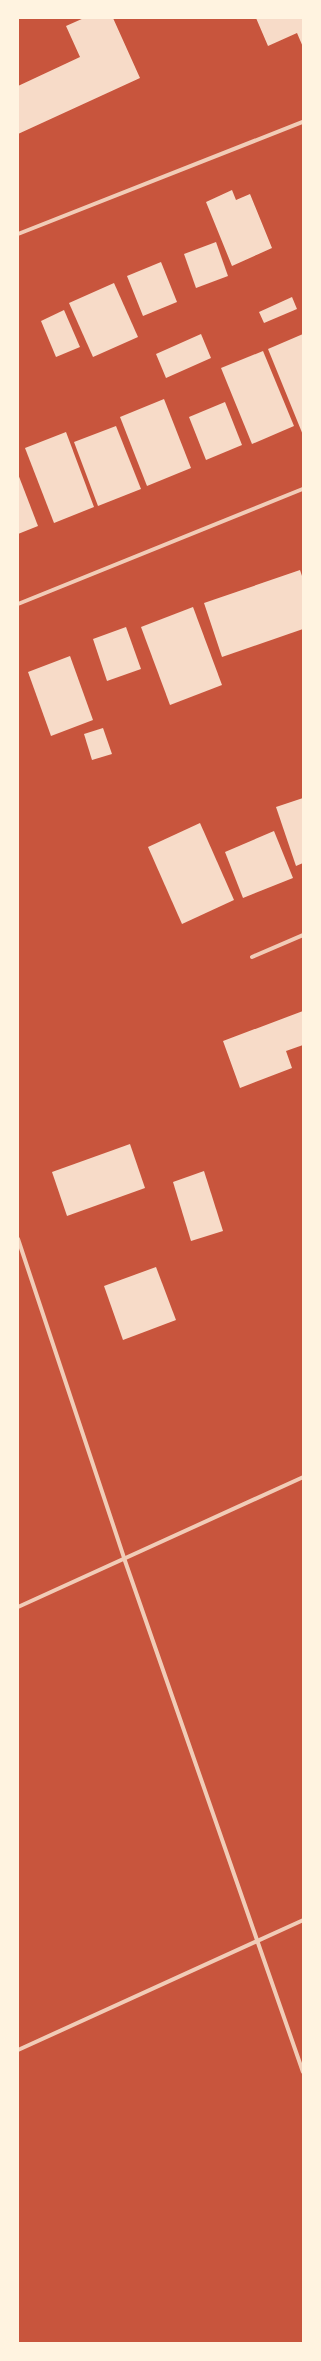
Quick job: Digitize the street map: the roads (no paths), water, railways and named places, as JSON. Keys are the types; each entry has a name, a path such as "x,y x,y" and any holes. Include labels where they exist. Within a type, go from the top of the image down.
{"street":[{"path":"18,234 303,122"},
{"path":"18,604 303,489"},
{"path":"252,957 303,935"},
{"path":"18,1239 124,1558 303,2072"},
{"path":"18,1607 303,1477"},
{"path":"18,2050 303,1920"}]}
